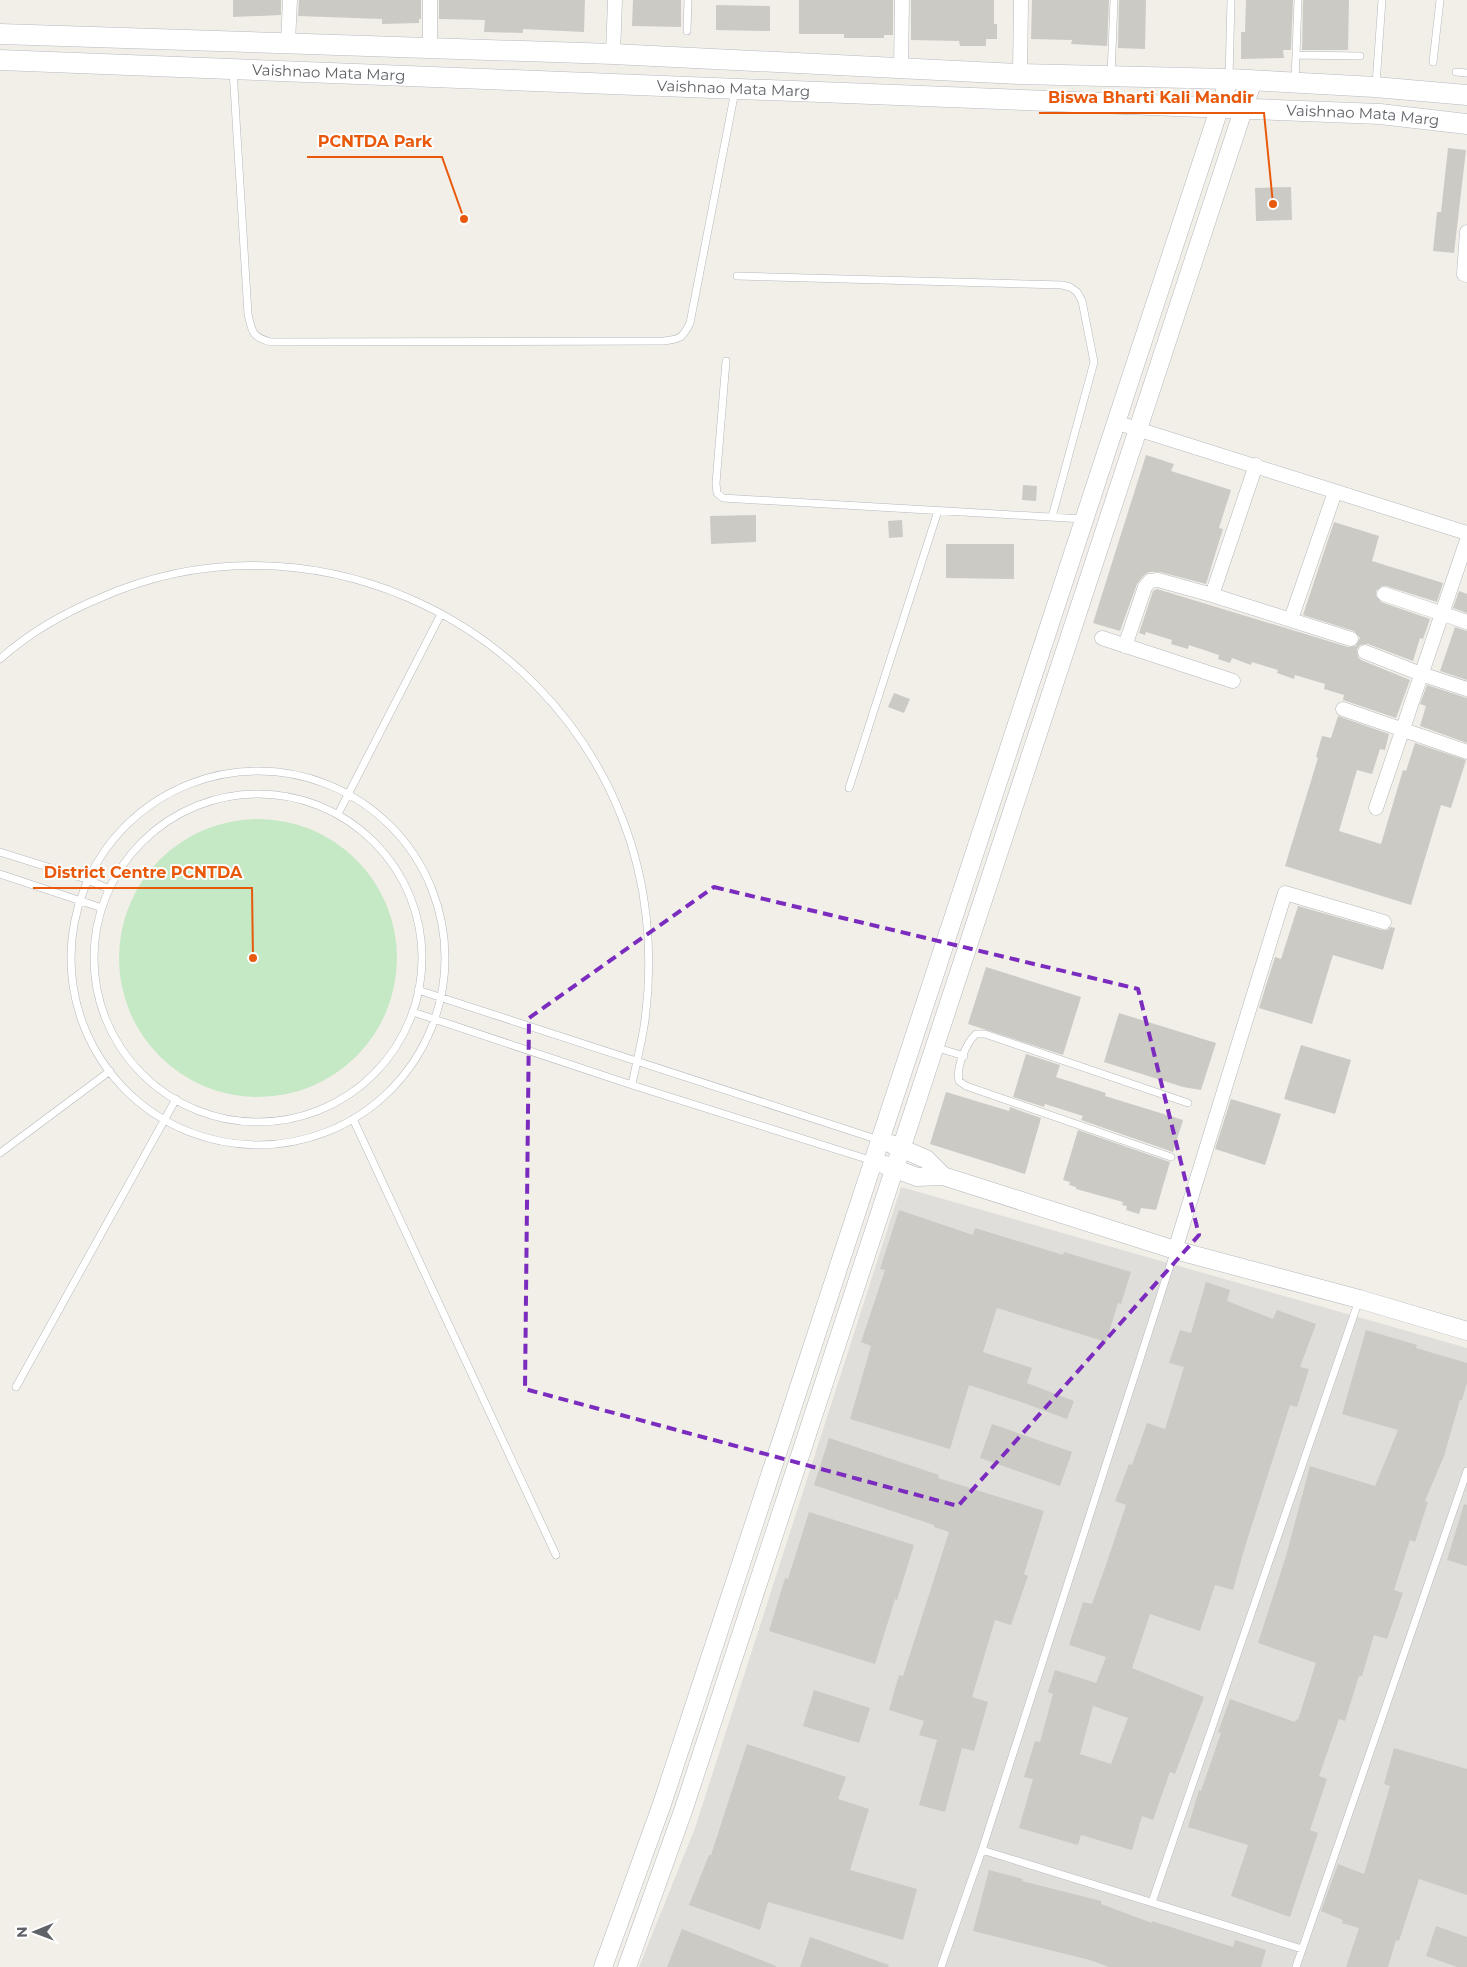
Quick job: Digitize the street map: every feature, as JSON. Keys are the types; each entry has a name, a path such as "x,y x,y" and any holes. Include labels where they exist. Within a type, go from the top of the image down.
{"main road":[{"name":"Vaishnao Mata Marg","path":"0,34 614,54 1020,74 1229,78 1467,95"},
{"path":"295,43 303,71"},
{"name":"Vaishnao Mata Marg","path":"0,60 1380,114 1467,124"}],"street":[{"path":"290,0 295,43"},
{"path":"430,0 430,47"},
{"path":"614,54 615,0"},
{"path":"901,68 902,0"},
{"path":"1020,74 1021,0"},
{"path":"604,1967 662,1804 1229,78"},
{"path":"627,1967 684,1811 1253,80"},
{"path":"1467,232 1463,266 1464,274 1467,275"},
{"path":"1115,422 1467,533"},
{"path":"1212,595 1256,465"},
{"path":"1290,619 1335,492"},
{"path":"1376,808 1467,540"},
{"path":"1125,646 1145,587 1150,582 1158,580 1290,619 1351,640"},
{"path":"1384,594 1467,622"},
{"path":"1102,638 1233,681"},
{"path":"1365,652 1467,689"},
{"path":"1343,709 1403,728 1467,752"},
{"path":"1175,1250 1285,893 1384,922"},
{"path":"880,1140 902,1147 926,1159 943,1176"},
{"path":"873,1161 917,1177 943,1176 1175,1250 1359,1299 1467,1331"}],"lane":[{"path":"687,31 688,0"},
{"path":"1111,75 1114,0"},
{"path":"1229,78 1231,0"},
{"path":"1295,82 1298,0"},
{"path":"1376,87 1382,0"},
{"path":"1433,62 1440,0"},
{"path":"1296,55 1360,56"},
{"path":"233,69 248,314 252,332 260,339 271,342 653,341 679,339 690,323 736,88"},
{"path":"1456,72 1467,73"},
{"path":"736,276 1062,285 1070,287 1082,301 1094,362 1052,517"},
{"path":"726,361 716,483 717,493 723,498 1083,519"},
{"path":"849,788 938,511"},
{"path":"0,660 42,628 85,604 115,591 154,578 202,569 235,566 276,566 317,570 357,579 396,591 469,629 502,653 533,680 560,711 584,744 605,780 622,818 635,857 644,897 648,938 649,979 645,1020 632,1085"},
{"path":"338,814 350,794 441,614"},
{"path":"256,770 288,772 320,781 350,794 376,813 400,836 418,862 432,892 441,923 444,956 440,996 434,1019 418,1054 399,1079 376,1102 353,1119 324,1133 292,1142 257,1146 227,1143 196,1135 165,1120 140,1103 116,1080 97,1053 83,1024 74,992 71,960 74,927 79,900 86,879 114,838 136,815 158,798 192,782 224,773 256,770"},
{"path":"266,793 285,795 312,802 338,814 362,830 382,850 399,874 412,900 419,927 422,956 413,1012 401,1039 385,1062 364,1083 341,1100 316,1112 288,1120 260,1123 203,1113 154,1085 133,1065 116,1042 104,1016 96,988 94,959 96,931 109,889 131,853 151,832 174,816 200,803 228,796 266,793"},
{"path":"0,852 86,879 109,889"},
{"path":"0,874 102,908"},
{"path":"418,990 880,1140"},
{"path":"413,1012 632,1085 873,1161"},
{"path":"1171,1157 966,1086 959,1081 958,1074 969,1040 976,1034 985,1034 1188,1103"},
{"path":"935,1047 964,1056"},
{"path":"0,1153 110,1071"},
{"path":"16,1387 176,1099"},
{"path":"353,1119 556,1555"},
{"path":"941,1967 982,1850 1175,1250"},
{"path":"1152,1902 1359,1299"},
{"path":"1296,1967 1467,1471"},
{"path":"982,1850 1302,1949"}],"highlighted area":[{"path":"714,887 1138,989 1199,1235 958,1506 525,1389 529,1018"}],"shaded area":[{"path":"901,1187 1467,1348 1467,1967 639,1967 695,1828"}],"green space":[{"path":"258,819 298,825 324,835 346,850 366,870 381,892 387,905 394,931 397,958 391,998 381,1024 366,1046 346,1066 324,1081 311,1087 285,1094 258,1097 218,1091 192,1081 170,1066 150,1046 135,1024 129,1011 122,985 119,958 125,918 135,892 150,870 170,850 192,835 205,829 231,822"}],"building":[{"path":"233,0 281,0 281,15 233,17"},
{"path":"299,0 421,0 421,19 419,19 419,23 382,24 382,19 298,16"},
{"path":"439,0 585,0 584,32 523,29 523,33 484,32 485,20 439,19"},
{"path":"633,0 681,0 681,27 632,26"},
{"path":"799,0 893,0 893,35 884,35 884,38 844,38 844,34 799,34"},
{"path":"911,0 994,0 994,24 997,24 997,39 986,39 986,46 960,46 959,41 911,40"},
{"path":"1032,0 1109,0 1107,46 1071,44 1072,40 1031,39"},
{"path":"1119,0 1146,0 1145,49 1118,48"},
{"path":"1246,0 1293,0 1291,50 1283,50 1284,58 1241,59 1241,32 1245,32"},
{"path":"1303,0 1349,0 1348,50 1302,50"},
{"path":"716,5 770,6 770,31 716,30"},
{"path":"1448,148 1466,150 1454,253 1433,251 1437,212 1441,212"},
{"path":"1291,187 1292,220 1256,221 1255,188"},
{"path":"1146,455 1174,464 1171,471 1231,490 1219,528 1223,529 1206,584 1160,572 1149,572 1137,584 1120,631 1093,623"},
{"path":"1023,485 1037,486 1036,501 1022,500"},
{"path":"756,515 756,542 711,544 710,516"},
{"path":"902,520 903,537 889,538 888,521"},
{"path":"1334,522 1379,536 1372,561 1443,583 1437,602 1386,586 1382,586 1376,591 1376,596 1381,602 1430,619 1423,639 1420,638 1413,661 1368,644 1360,645 1357,649 1358,657 1361,660 1410,680 1396,718 1343,700 1344,695 1324,689 1325,684 1295,675 1294,679 1277,673 1278,670 1252,662 1251,665 1232,658 1230,663 1218,659 1219,655 1189,645 1188,649 1171,644 1172,640 1146,632 1145,635 1139,633 1153,591 1157,589 1348,647 1356,646 1360,638 1354,631 1303,615"},
{"path":"946,544 1014,544 1014,579 946,578"},
{"path":"1459,591 1467,594 1467,613 1453,608"},
{"path":"1455,627 1467,631 1467,680 1440,671"},
{"path":"1427,685 1467,698 1467,743 1420,726 1426,706 1420,704"},
{"path":"894,693 910,699 904,713 888,707"},
{"path":"1338,716 1389,734 1385,750 1380,749 1372,774 1357,770 1339,831 1381,844 1403,770 1406,771 1415,743 1466,760 1451,808 1441,805 1411,905 1285,866 1318,758 1316,757 1322,736 1331,738"},
{"path":"1298,906 1382,930 1387,930 1391,927 1395,928 1383,970 1333,955 1312,1024 1259,1008 1275,957 1281,959"},
{"path":"986,967 1081,997 1063,1055 968,1024"},
{"path":"1119,1013 1216,1043 1201,1090 1183,1087 1104,1062"},
{"path":"1301,1045 1351,1060 1335,1114 1284,1099"},
{"path":"1026,1054 1060,1065 1056,1077 1106,1093 1105,1096 1183,1120 1173,1152 1081,1120 1083,1116 1045,1104 1044,1107 1013,1097"},
{"path":"946,1092 1009,1111 1010,1107 1041,1118 1025,1174 930,1144"},
{"path":"1231,1099 1281,1114 1265,1165 1215,1149"},
{"path":"1078,1130 1170,1162 1156,1210 1141,1208 1139,1214 1126,1210 1127,1206 1122,1205 1123,1202 1076,1189 1076,1187 1069,1185 1070,1182 1063,1180"},
{"path":"899,1210 973,1235 975,1228 1063,1255 1064,1252 1131,1272 1121,1304 1118,1303 1106,1342 997,1308 983,1352 1032,1368 1027,1383 1074,1401 1067,1419 969,1385 950,1449 850,1419 871,1346 861,1342 885,1270 880,1269"},
{"path":"1206,1282 1230,1290 1227,1301 1273,1319 1277,1310 1316,1324 1300,1367 1309,1369 1297,1407 1290,1405 1233,1590 1215,1585 1200,1631 1150,1614 1132,1668 1204,1697 1175,1774 1170,1772 1153,1820 1142,1816 1132,1850 1081,1835 1078,1845 1019,1828 1033,1779 1024,1777 1035,1741 1040,1742 1053,1694 1048,1692 1055,1670 1096,1683 1106,1657 1069,1645 1083,1602 1092,1604 1108,1559 1126,1505 1115,1501 1129,1464 1132,1465 1147,1423 1165,1429 1184,1367 1169,1363 1180,1330 1191,1333","holes":["1093,1706 1128,1718 1111,1764 1080,1754"]},
{"path":"1366,1330 1417,1345 1416,1348 1467,1363 1467,1383 1462,1400 1460,1400 1444,1456 1425,1501 1428,1502 1415,1542 1410,1540 1394,1590 1403,1593 1387,1639 1374,1635 1362,1676 1359,1676 1345,1721 1339,1719 1319,1776 1327,1779 1310,1830 1318,1833 1290,1917 1231,1896 1248,1845 1188,1827 1199,1790 1201,1791 1221,1733 1218,1732 1230,1699 1295,1722 1296,1719 1298,1720 1316,1663 1258,1643 1286,1556 1310,1466 1375,1486 1398,1430 1342,1414"},
{"path":"992,1424 1072,1452 1060,1486 980,1458"},
{"path":"829,1438 939,1475 938,1478 1044,1511 1024,1574 1028,1576 1011,1625 995,1620 972,1697 988,1702 974,1751 962,1748 945,1812 919,1805 937,1740 919,1735 924,1721 889,1710 899,1675 903,1676 949,1532 934,1527 934,1525 814,1485"},
{"path":"1464,1504 1467,1505 1467,1566 1447,1560"},
{"path":"809,1512 914,1545 875,1664 769,1631 785,1578 788,1579"},
{"path":"814,1690 870,1708 859,1743 803,1726"},
{"path":"747,1744 846,1777 838,1799 869,1809 850,1870 917,1889 903,1940 768,1902 760,1930 689,1905 709,1855 711,1855"},
{"path":"1394,1748 1467,1769 1467,1895 1419,1879 1399,1941 1396,1940 1388,1967 1346,1967 1359,1928 1342,1923 1343,1920 1321,1911 1338,1864 1364,1874 1390,1786 1384,1784"},
{"path":"989,1870 1023,1879 1022,1881 1101,1901 1101,1904 1152,1923 1152,1921 1233,1947 1235,1940 1266,1950 1261,1967 1109,1967 1090,1960 973,1931"},
{"path":"1436,1926 1467,1937 1467,1967 1457,1967 1426,1956"},
{"path":"682,1929 776,1966 776,1967 667,1967"},
{"path":"810,1937 889,1965 888,1967 800,1967"}],"place":[{"name":"Biswa Bharti Kali Mandir","path":"1273,204"},
{"name":"PCNTDA Park","path":"464,219"},
{"name":"District Centre PCNTDA","path":"253,958"}]}
